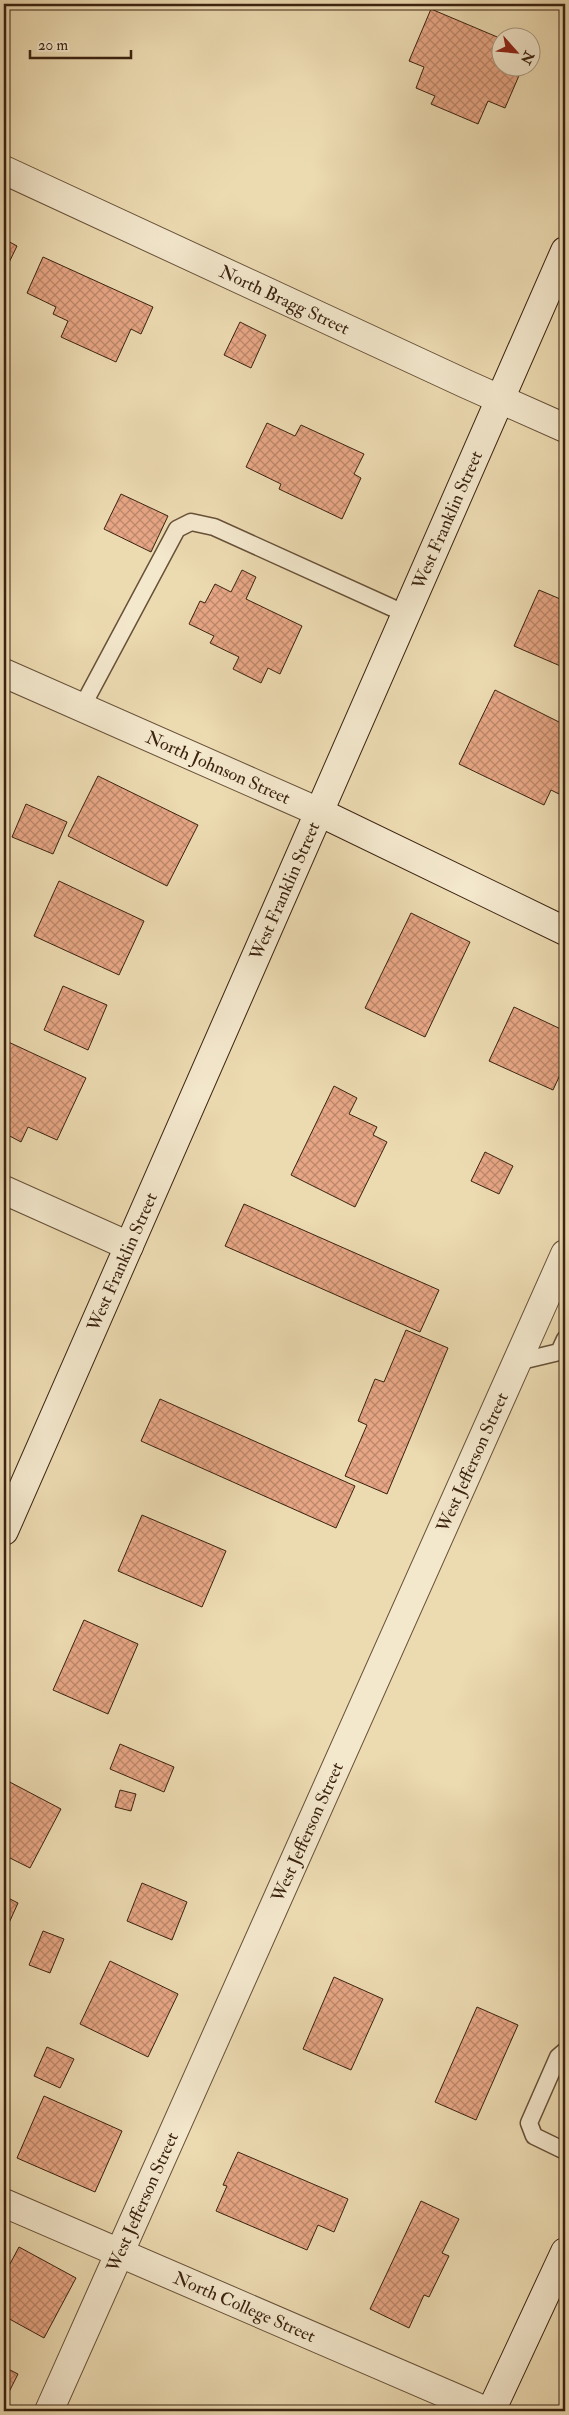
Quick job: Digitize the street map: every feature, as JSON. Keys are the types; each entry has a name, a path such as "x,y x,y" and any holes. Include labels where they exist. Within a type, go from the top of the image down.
{"street":[{"name":"North Bragg Street","path":"4,170 500,400 565,428"},
{"name":"West Franklin Street","path":"4,1531 565,251"},
{"name":"North Johnson Street","path":"4,673 319,812 565,931"},
{"path":"4,1190 129,1246"},
{"name":"West Jefferson Street","path":"49,2411 565,1254"},
{"name":"North College Street","path":"4,2202 119,2254 486,2411"},
{"path":"491,2411 565,2252"}],"lane":[{"path":"82,708 177,529 191,522 214,527 406,614"},
{"path":"517,1362 559,1352 565,1339"},
{"path":"565,2051 558,2057 529,2123 534,2136 565,2151"}],"building":[{"path":"431,9 492,35 492,78 518,78 505,108 488,101 478,124 431,104 435,96 416,88 424,67 409,61"},
{"path":"4,239 17,246 4,273"},
{"path":"43,257 153,307 141,334 131,329 116,362 61,337 68,321 53,314 56,307 27,293"},
{"path":"240,322 266,335 251,368 224,355"},
{"path":"267,423 295,436 301,425 364,454 354,474 361,478 342,519 279,489 281,484 246,467"},
{"path":"121,494 168,516 151,552 104,529"},
{"path":"242,570 256,577 246,599 302,626 280,674 268,668 261,683 233,669 239,657 210,643 214,636 189,624 200,601 205,603 215,584 231,592"},
{"path":"539,590 565,601 565,668 514,646"},
{"path":"495,690 565,725 565,797 551,790 544,805 459,764"},
{"path":"98,776 198,825 167,886 68,836"},
{"path":"26,804 67,822 53,854 12,837"},
{"path":"59,881 144,921 119,975 34,936"},
{"path":"411,913 470,942 425,1037 365,1008"},
{"path":"63,986 107,1005 88,1050 44,1030"},
{"path":"514,1007 565,1031 565,1064 553,1090 489,1061"},
{"path":"4,1040 86,1078 57,1140 28,1127 21,1142 4,1133 4,1087 6,1083 4,1082"},
{"path":"334,1086 357,1098 349,1114 377,1127 373,1135 387,1142 355,1207 291,1175"},
{"path":"485,1152 513,1166 499,1194 471,1181"},
{"path":"244,1204 439,1290 420,1332 225,1246"},
{"path":"406,1330 448,1348 387,1494 345,1476 367,1425 358,1421 375,1379 384,1382"},
{"path":"160,1399 355,1486 336,1528 141,1441"},
{"path":"142,1515 226,1551 202,1607 118,1571"},
{"path":"84,1620 138,1644 108,1714 53,1690"},
{"path":"120,1744 174,1767 164,1792 110,1769"},
{"path":"4,1779 61,1809 30,1868 4,1855"},
{"path":"120,1790 136,1794 131,1811 115,1807"},
{"path":"142,1883 187,1902 172,1940 127,1921"},
{"path":"4,1896 18,1903 4,1934"},
{"path":"43,1931 64,1939 50,1973 29,1965"},
{"path":"110,1961 178,1994 148,2057 80,2024"},
{"path":"334,1977 383,1999 351,2070 303,2049"},
{"path":"477,2007 518,2025 476,2120 435,2102"},
{"path":"47,2047 74,2059 60,2088 34,2076"},
{"path":"44,2096 122,2131 95,2192 17,2158"},
{"path":"238,2152 348,2199 334,2232 318,2225 307,2250 216,2211 227,2186 223,2185"},
{"path":"421,2201 459,2219 442,2253 449,2256 429,2297 424,2295 409,2328 370,2309"},
{"path":"19,2247 76,2278 44,2338 4,2316 4,2275"},
{"path":"4,2367 18,2374 4,2402"}]}
